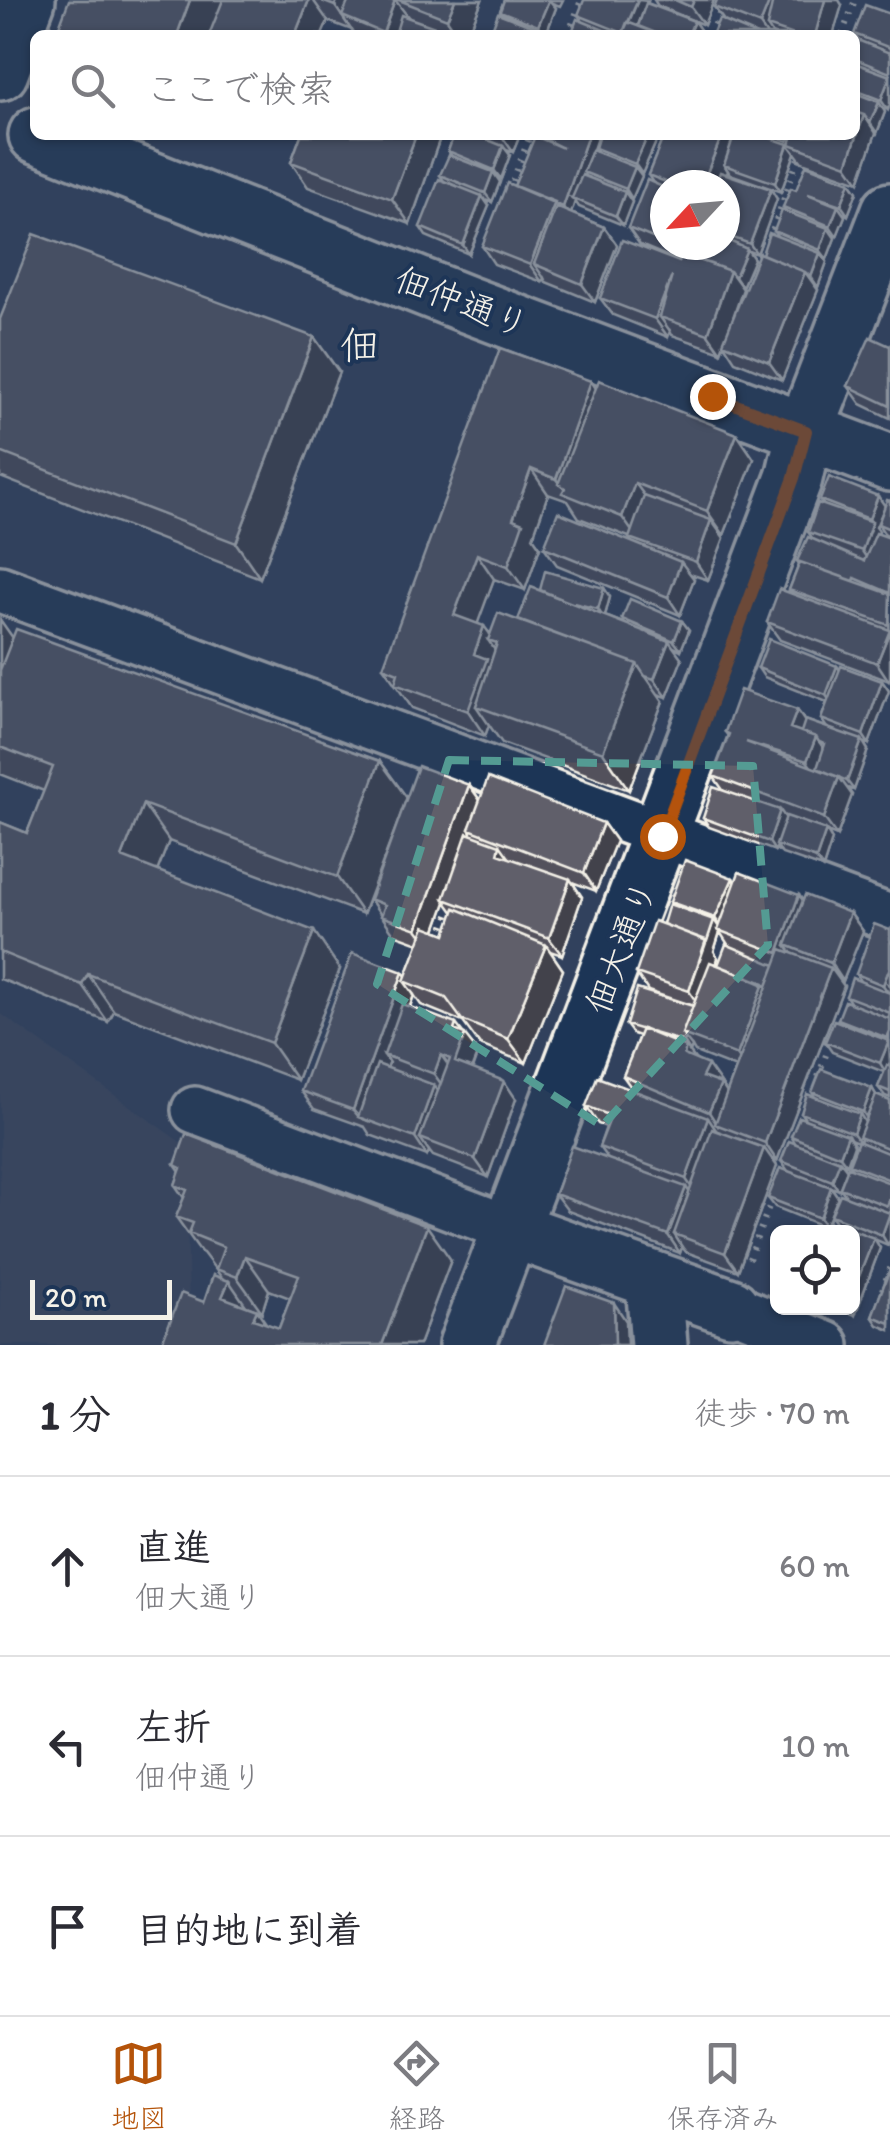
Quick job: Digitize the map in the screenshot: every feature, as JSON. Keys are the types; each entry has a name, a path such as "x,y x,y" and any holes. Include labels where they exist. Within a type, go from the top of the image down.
{"street":[{"path":"0,72 27,0"},
{"name":"佃仲通り","path":"0,121 30,133"},
{"name":"佃仲通り","path":"49,140 466,304 890,462"},
{"name":"佃大通り","path":"467,1345 662,836 794,478 806,431 890,211"},
{"path":"0,589 890,918"},
{"path":"196,1110 826,1345"},
{"path":"654,1282 659,1345"}],"path":[{"path":"570,30 581,0"},
{"path":"713,30 724,0"},
{"path":"844,30 855,0"},
{"path":"504,205 528,140"},
{"path":"768,244 805,140"},
{"path":"433,954 454,900"},
{"path":"812,1092 832,1039"},
{"path":"731,1307 778,1182"},
{"path":"879,1299 890,1268"}],"highlighted area":[{"path":"449,760 753,766 768,945 602,1126 377,984"}],"shaded area":[{"path":"0,1013 186,1146 189,1306 179,1345 0,1345"}],"building":[{"path":"69,0 190,0 179,30 58,30"},
{"path":"223,0 309,0 297,30 211,30"},
{"path":"349,0 395,0 384,30 342,16"},
{"path":"399,0 455,0 447,19"},
{"path":"504,0 549,0 538,26 500,11"},
{"path":"584,0 638,0 624,30 578,15"},
{"path":"675,0 694,0 691,7"},
{"path":"717,0 770,0 760,25 714,7"},
{"path":"773,0 825,0 816,30 779,30 767,26"},
{"path":"646,3 694,21 690,30 648,30 638,26"},
{"path":"865,5 890,14 890,48 860,36 860,30 856,30"},
{"path":"498,13 541,30 492,30"},
{"path":"401,15 443,30 396,30"},
{"path":"577,19 604,30 573,30"},
{"path":"719,19 745,30 714,30"},
{"path":"627,22 648,30 624,30"},
{"path":"860,41 890,53 890,73 860,61"},
{"path":"860,65 890,76 881,100 860,92"},
{"path":"860,95 879,102 870,123 860,114"},
{"path":"299,140 414,140 392,199 291,162"},
{"path":"452,140 488,140 503,146 494,170 448,151"},
{"path":"533,140 563,148 547,140 586,140 563,207 514,186"},
{"path":"597,140 646,140 635,164 595,148"},
{"path":"662,140 720,140 708,170 650,170"},
{"path":"732,140 776,140 788,144 775,183 724,165"},
{"path":"791,140 856,140 847,165 790,144"},
{"path":"592,150 635,167 626,189 583,172"},
{"path":"449,155 493,172 485,193 440,175"},
{"path":"806,165 850,182 841,205 808,194 838,206 830,226 783,207 791,188 796,190"},
{"path":"582,175 625,192 616,216 572,198"},
{"path":"439,179 482,196 463,245 420,227"},
{"path":"740,179 771,189 750,244 740,240"},
{"path":"647,180 650,237 628,228"},
{"path":"507,183 555,202 530,265 482,246"},
{"path":"556,207 604,227 582,284 534,264"},
{"path":"782,210 828,228 820,250 774,231"},
{"path":"769,233 820,253 811,277 762,254"},
{"path":"34,234 314,337 236,543 0,452 0,319"},
{"path":"622,240 650,251 650,260 699,260 730,271 708,334 660,317 672,276 655,319 600,298"},
{"path":"740,246 747,249 735,277 730,271 700,260 740,260"},
{"path":"759,253 805,272 769,362 723,343"},
{"path":"870,337 890,346 890,406 848,386"},
{"path":"500,348 591,381 556,479 531,469 513,519 523,523 508,566 477,554 454,615 484,626 474,654 487,659 468,711 395,684 398,673 383,667"},
{"path":"599,380 737,434 707,511 635,483 622,517 562,493 565,488 558,484"},
{"path":"829,477 878,496 869,519 820,500"},
{"path":"644,496 711,520 696,562 629,538"},
{"path":"887,500 890,501 890,529 878,524"},
{"path":"818,503 872,522 862,551 808,532"},
{"path":"558,512 681,562 668,597 544,547"},
{"path":"876,533 890,538 890,593 797,561 808,537 864,561"},
{"path":"800,562 890,594 889,625 789,590"},
{"path":"545,571 604,588 598,609 540,590"},
{"path":"531,587 669,641 654,679 645,676 637,664 518,620"},
{"path":"779,589 890,630 877,663 767,622"},
{"path":"630,599 682,621 674,641 622,619"},
{"path":"498,613 637,664 603,752 476,706 497,643 488,640"},
{"path":"16,629 380,761 337,877 143,804 122,857 314,931 271,1043 88,974 82,985 0,952 0,822 27,833 53,767 0,747 0,670"},
{"path":"769,639 837,666 826,695 758,668"},
{"path":"841,666 882,681 863,735 821,719"},
{"path":"740,690 797,710 790,728 816,737 807,761 746,742 839,777 824,818 713,776"},
{"path":"805,720 862,740 847,781 817,768 825,744 801,732"},
{"path":"418,766 469,785 417,929 381,916 385,905 370,899"},
{"path":"488,778 603,823 584,873 469,829"},
{"path":"713,787 780,810 769,842 703,818"},
{"path":"786,816 826,830 816,859 776,845"},
{"path":"467,833 500,845 498,854 570,879 549,938 444,899"},
{"path":"685,860 733,878 715,918 670,902"},
{"path":"739,872 799,895 778,953 718,930"},
{"path":"805,895 850,913 831,963 786,945"},
{"path":"669,904 714,920 707,941 663,924"},
{"path":"455,908 546,945 508,1039 462,1020 446,998 404,981 425,926 446,934"},
{"path":"654,921 706,940 689,991 636,973"},
{"path":"874,924 890,930 890,967 883,985 856,974"},
{"path":"726,944 775,965 767,986 718,965"},
{"path":"781,949 831,968 765,1143 715,1124"},
{"path":"352,953 403,972 353,1110 301,1091"},
{"path":"710,962 764,983 737,1055 682,1034"},
{"path":"852,978 890,993 890,1013 846,996"},
{"path":"637,989 693,1006 682,1034 684,1042 626,1025"},
{"path":"845,1001 890,1019 887,1038 838,1019"},
{"path":"402,1004 456,1024 454,1030 465,1034 455,1062 504,1081 475,1159 420,1138 450,1059 441,1055 434,1074 384,1055"},
{"path":"834,1020 889,1041 880,1063 825,1042"},
{"path":"642,1029 686,1047 684,1055 708,1065 702,1077 721,1084 709,1112 623,1076"},
{"path":"377,1064 434,1085 415,1138 358,1117"},
{"path":"887,1065 890,1067 890,1092 878,1087"},
{"path":"821,1069 872,1088 863,1112 812,1092"},
{"path":"597,1077 708,1118 686,1179 599,1147 611,1116 586,1106"},
{"path":"807,1094 860,1114 853,1133 801,1113"},
{"path":"876,1095 890,1101 890,1149 859,1137"},
{"path":"799,1117 848,1135 840,1156 791,1136"},
{"path":"712,1129 764,1148 725,1253 674,1234"},
{"path":"186,1134 427,1226 382,1345 161,1345 181,1293 204,1302 213,1275 229,1281 222,1297 257,1310 253,1319 279,1328 299,1275 245,1256 237,1277 216,1269 224,1247 189,1233 193,1223 176,1217 187,1190 175,1185 181,1168 175,1165"},
{"path":"789,1141 840,1161 832,1181 781,1161"},
{"path":"858,1141 890,1154 890,1180 849,1164"},
{"path":"572,1146 686,1187 668,1235 555,1194"},
{"path":"848,1167 890,1183 887,1206 840,1188"},
{"path":"780,1168 831,1187 820,1218 768,1198"},
{"path":"840,1194 890,1213 882,1235 831,1215"},
{"path":"860,1233 874,1238 860,1274"},
{"path":"890,1269 890,1323 872,1316"},
{"path":"566,1286 614,1303 615,1345 544,1345"}],"district":[{"name":"佃","path":"360,345"}],"route":[{"path":"662,836 794,478 806,431 712,396"}]}
